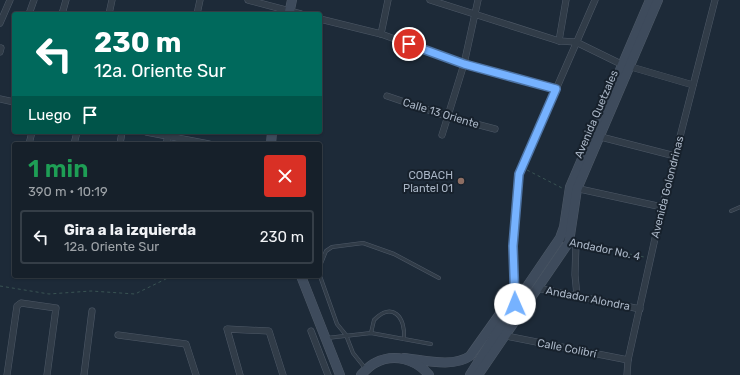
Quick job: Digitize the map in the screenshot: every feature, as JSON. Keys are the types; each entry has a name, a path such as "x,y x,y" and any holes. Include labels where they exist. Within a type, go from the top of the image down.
{"main road":[{"path":"289,12 292,0"},
{"name":"Avenida Quetzales","path":"568,241 570,188 596,136 650,0"},
{"name":"Avenida Quetzales","path":"625,66 658,0"},
{"path":"470,375 515,304 568,241"},
{"path":"478,375 506,336 568,241"},
{"path":"302,278 340,375"},
{"path":"363,372 374,363 395,357 454,362 464,360 470,356 502,311 515,304"},
{"path":"404,358 424,369 429,375"}],"street":[{"path":"0,23 10,0"},
{"path":"30,12 34,0"},
{"path":"63,12 66,0"},
{"path":"109,12 112,0"},
{"path":"198,12 200,0"},
{"path":"248,0 286,12"},
{"path":"381,34 388,0"},
{"path":"430,0 559,41 576,42 625,66 693,85"},
{"path":"442,135 449,117 464,64 478,0"},
{"path":"559,41 566,0"},
{"path":"515,304 513,246 519,174 595,0"},
{"name":"Avenida Golondrinas","path":"627,375 628,360 662,207 715,0"},
{"path":"322,19 381,34 464,64 556,89"},
{"name":"Calle 13 Oriente","path":"387,96 449,117 495,129"},
{"path":"0,99 12,102"},
{"path":"168,134 201,142"},
{"path":"596,136 674,156"},
{"path":"570,188 662,207"},
{"path":"568,241 575,275 577,296"},
{"name":"Andador Alondra","path":"536,288 640,309"},
{"path":"7,375 19,304 55,307 56,310 47,375"},
{"path":"84,375 92,311"},
{"path":"240,375 227,330 269,331 283,375"},
{"path":"311,331 328,375"},
{"path":"118,334 186,344 196,375"},
{"name":"Calle Colibrí","path":"506,336 628,360"},
{"path":"485,365 487,375"}],"lane":[{"path":"731,211 740,207"},
{"path":"322,261 326,251 332,248 363,243 394,254 439,278"},
{"path":"321,278 336,324 346,335 363,372"},
{"path":"371,333 374,320 383,313 395,313 404,322 406,327 404,339"},
{"path":"325,339 346,335 371,333 431,344"}],"path":[{"path":"522,167 570,188"},
{"name":"Andador No. 4","path":"568,241 650,259"},
{"path":"0,286 49,294 91,290 135,294 168,278"}],"place":[{"name":"COBACH Plantel 01","path":"461,181"}],"route":[{"path":"409,44 464,64 556,89 519,174 513,246 515,304"}]}
